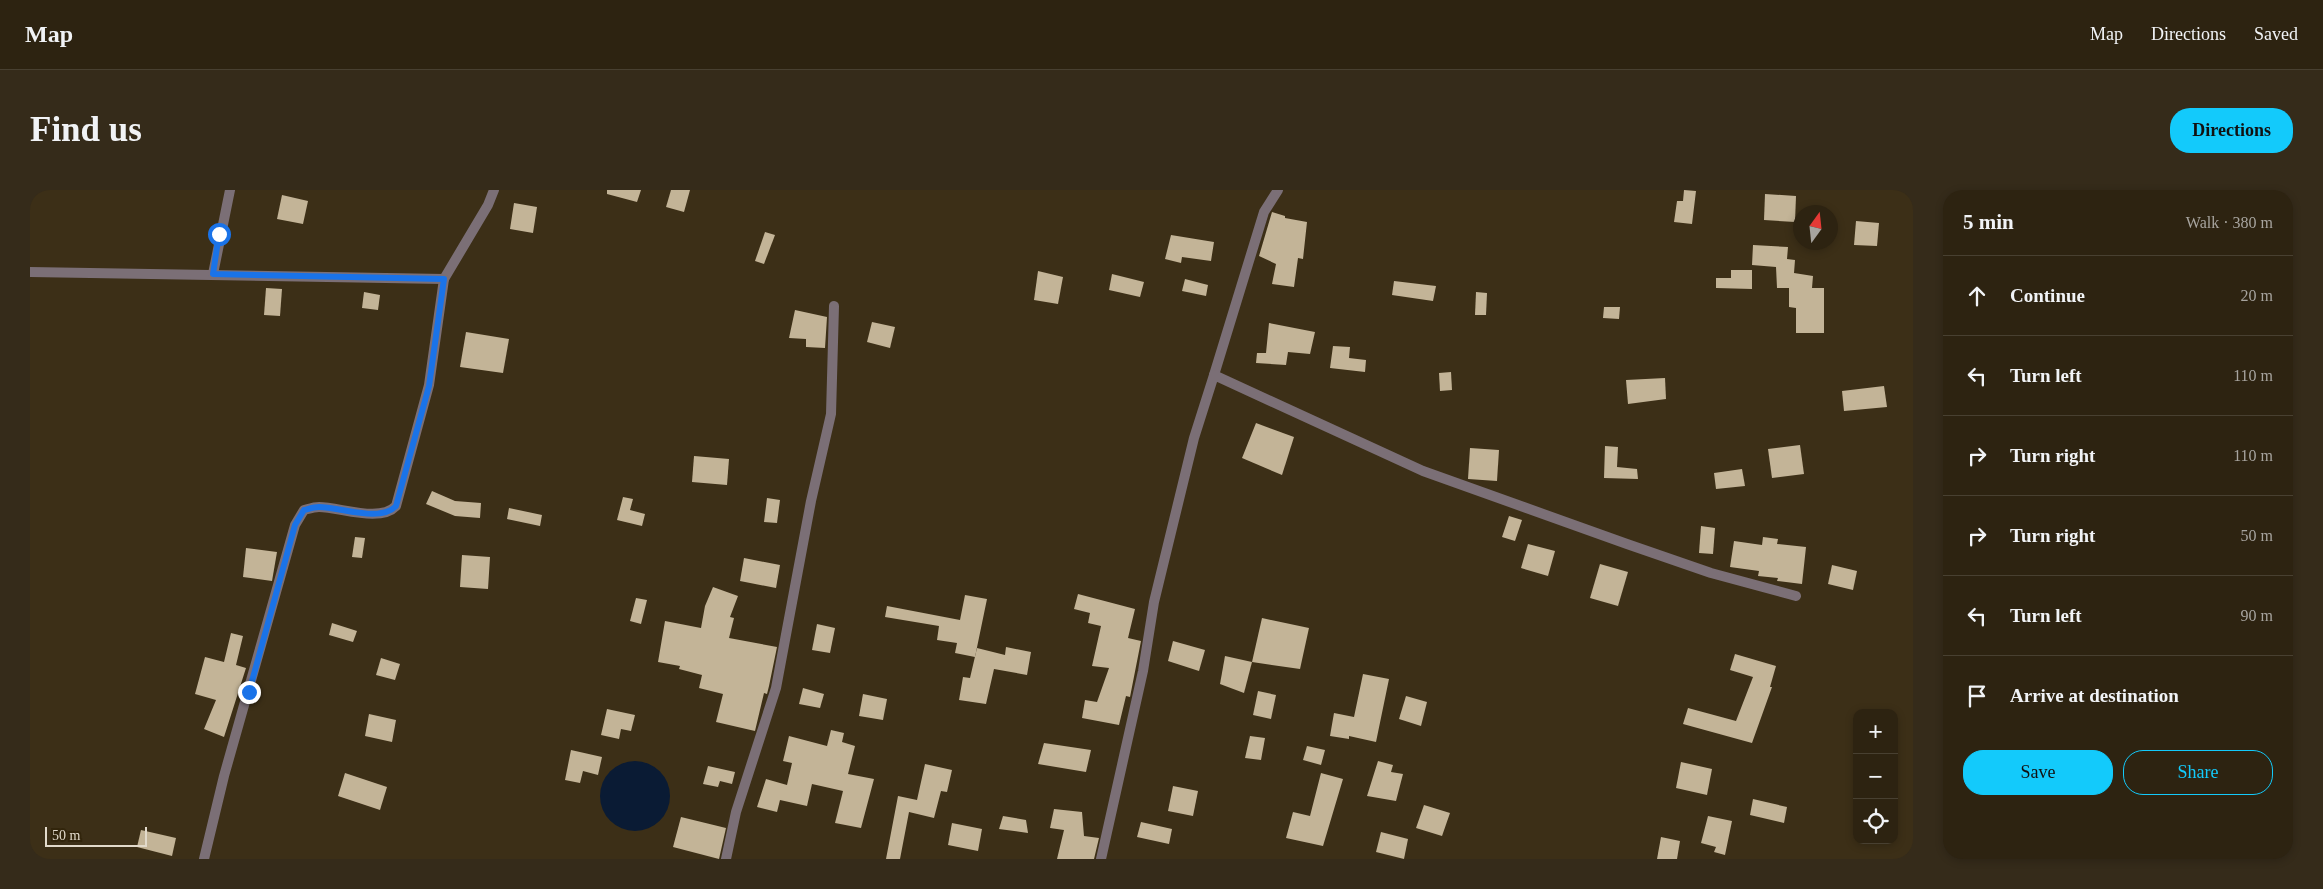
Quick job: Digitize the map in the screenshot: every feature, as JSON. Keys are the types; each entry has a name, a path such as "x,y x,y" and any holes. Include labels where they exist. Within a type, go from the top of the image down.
{"street":[{"path":"213,274 230,190"},
{"path":"204,859 224,776 295,525 304,510 318,506 379,514 392,511 396,506 429,386 444,279 488,205 494,190"},
{"path":"1101,859 1143,671 1154,602 1194,438 1264,212 1278,190"},
{"path":"30,272 444,279"},
{"path":"726,859 736,812 776,688 811,501 831,414 834,306"},
{"path":"1214,375 1423,471 1627,544 1712,572 1796,596"}],"water":[{"path":"635,761 648,764 660,771 667,783 670,796 667,809 660,821 648,828 635,831 622,828 610,821 603,809 600,796 603,783 610,771 622,764"}],"building":[{"path":"607,190 641,190 637,202 607,194"},
{"path":"671,190 690,190 684,212 666,207"},
{"path":"1684,190 1696,191 1692,224 1674,222 1677,201 1683,201"},
{"path":"1765,194 1796,196 1796,205 1793,205 1793,222 1764,220"},
{"path":"282,195 308,201 303,224 277,219"},
{"path":"514,203 537,207 533,233 510,229"},
{"path":"1272,212 1285,216 1285,218 1307,222 1303,259 1298,258 1294,287 1272,284 1276,264 1259,256"},
{"path":"1856,221 1879,223 1877,246 1854,245"},
{"path":"765,232 775,235 764,264 755,261"},
{"path":"1171,235 1214,242 1211,261 1182,257 1181,263 1165,259"},
{"path":"1753,245 1788,247 1787,259 1795,260 1794,273 1813,276 1812,288 1824,288 1824,333 1796,333 1796,308 1789,307 1789,288 1777,288 1776,267 1752,265"},
{"path":"1731,270 1752,270 1752,289 1716,288 1716,278 1731,278"},
{"path":"1038,271 1063,277 1058,304 1034,300"},
{"path":"1112,274 1144,282 1140,297 1109,290"},
{"path":"1185,279 1208,285 1206,296 1182,291"},
{"path":"1394,281 1436,286 1433,301 1392,295"},
{"path":"266,288 282,289 280,316 264,315"},
{"path":"364,292 380,295 378,310 362,308"},
{"path":"1476,292 1487,293 1486,315 1475,315"},
{"path":"1604,307 1620,307 1619,319 1603,318"},
{"path":"795,310 827,317 825,348 806,347 806,339 789,338"},
{"path":"872,322 895,327 890,348 867,342"},
{"path":"1269,323 1315,332 1310,354 1288,352 1286,365 1256,363 1257,353 1266,353"},
{"path":"466,332 509,339 503,373 460,367"},
{"path":"1333,346 1350,347 1349,358 1366,360 1365,372 1330,368"},
{"path":"1451,372 1452,390 1440,391 1439,373"},
{"path":"1665,378 1666,399 1628,404 1626,380"},
{"path":"1884,386 1887,407 1844,411 1842,391"},
{"path":"1256,423 1294,437 1282,475 1242,458"},
{"path":"1800,445 1804,474 1772,478 1768,449"},
{"path":"1605,446 1618,447 1617,467 1637,469 1638,479 1604,478"},
{"path":"1470,448 1499,450 1497,481 1468,479"},
{"path":"694,456 729,459 727,485 692,482"},
{"path":"1742,469 1745,486 1716,489 1714,473"},
{"path":"432,491 455,501 481,503 480,518 455,516 426,504"},
{"path":"623,497 633,499 630,510 645,514 642,526 617,520"},
{"path":"767,498 780,500 777,523 764,522"},
{"path":"509,508 542,515 540,526 507,519"},
{"path":"1509,516 1522,520 1515,541 1502,537"},
{"path":"1701,526 1715,528 1713,554 1699,553"},
{"path":"355,537 365,538 362,558 352,557"},
{"path":"1763,537 1778,539 1777,544 1806,547 1802,584 1777,581 1778,578 1758,576 1759,571 1730,567 1734,541 1762,545"},
{"path":"1528,544 1555,551 1548,576 1521,568"},
{"path":"246,548 277,552 272,581 243,577"},
{"path":"462,555 490,557 488,589 460,587"},
{"path":"744,558 780,565 776,588 740,581"},
{"path":"1600,564 1628,572 1618,606 1590,598"},
{"path":"1832,565 1857,571 1853,590 1828,584"},
{"path":"713,587 738,596 730,617 734,618 729,638 777,647 767,694 764,693 755,731 716,722 723,694 699,688 702,675 679,669 680,666 658,662 665,621 701,628 705,606"},
{"path":"1078,594 1135,609 1128,638 1141,641 1130,697 1126,696 1119,725 1082,718 1085,700 1097,702 1109,668 1092,666 1101,626 1088,623 1090,613 1074,609"},
{"path":"965,595 987,599 975,657 955,653 957,643 937,640 939,626 885,617 887,606 960,620"},
{"path":"636,598 647,600 641,624 630,621"},
{"path":"1262,618 1309,628 1300,669 1252,662"},
{"path":"332,623 357,631 353,642 329,635"},
{"path":"817,624 835,628 830,653 812,650"},
{"path":"231,633 243,636 236,665 246,668 224,737 204,729 216,700 195,694 205,657 224,662"},
{"path":"1173,641 1205,650 1199,671 1168,661"},
{"path":"1006,647 1031,652 1027,675 994,669 986,704 959,700 963,677 970,678 977,648 1005,655"},
{"path":"1735,654 1776,666 1770,687 1772,687 1752,743 1683,724 1688,708 1736,721 1753,677 1730,670"},
{"path":"1225,656 1252,662 1244,693 1220,684"},
{"path":"381,658 400,664 395,680 376,675"},
{"path":"1363,674 1389,679 1376,742 1349,736 1349,739 1330,736 1334,713 1354,717"},
{"path":"803,688 824,694 820,708 799,704"},
{"path":"1258,691 1276,695 1271,719 1253,715"},
{"path":"863,694 887,699 883,720 859,716"},
{"path":"1406,696 1427,702 1421,726 1399,719"},
{"path":"607,709 635,715 631,731 621,729 619,739 601,735"},
{"path":"369,714 396,720 392,742 365,736"},
{"path":"831,730 844,733 842,742 855,746 848,774 874,779 861,828 835,823 843,791 812,784 807,806 780,800 777,812 757,807 766,779 787,785 792,763 783,761 789,736 827,746"},
{"path":"1250,736 1265,738 1261,760 1245,758"},
{"path":"1044,743 1091,750 1086,772 1038,764"},
{"path":"1307,746 1325,750 1321,765 1303,760"},
{"path":"571,750 602,757 598,775 583,771 580,783 565,780"},
{"path":"1378,761 1393,765 1391,772 1403,774 1396,801 1367,796"},
{"path":"1681,762 1712,769 1707,795 1676,788"},
{"path":"925,764 952,770 947,792 941,791 934,818 909,812 900,859 886,859 898,796 917,800"},
{"path":"708,766 735,772 732,784 720,781 718,787 703,784"},
{"path":"345,773 387,787 380,810 338,796"},
{"path":"1321,773 1343,779 1323,846 1286,838 1293,812 1310,816"},
{"path":"1173,786 1198,791 1193,816 1168,811"},
{"path":"1753,799 1787,807 1784,823 1750,815"},
{"path":"1424,805 1450,813 1442,836 1416,828"},
{"path":"1054,809 1082,812 1084,836 1099,838 1094,859 1057,859 1064,830 1050,828"},
{"path":"1003,816 1026,820 1028,833 999,829"},
{"path":"1708,816 1732,821 1725,855 1714,852 1716,847 1701,843"},
{"path":"681,817 726,828 719,859 673,847"},
{"path":"1141,822 1172,829 1169,844 1137,837"},
{"path":"952,823 982,829 978,851 948,845"},
{"path":"141,830 176,838 172,856 137,847"},
{"path":"1381,832 1408,839 1404,859 1376,852"},
{"path":"1661,837 1680,841 1677,859 1657,859"}],"route":[{"path":"219,234 213,274 444,279 429,386 396,506 392,511 379,514 318,506 304,510 295,525 249,692"}]}
